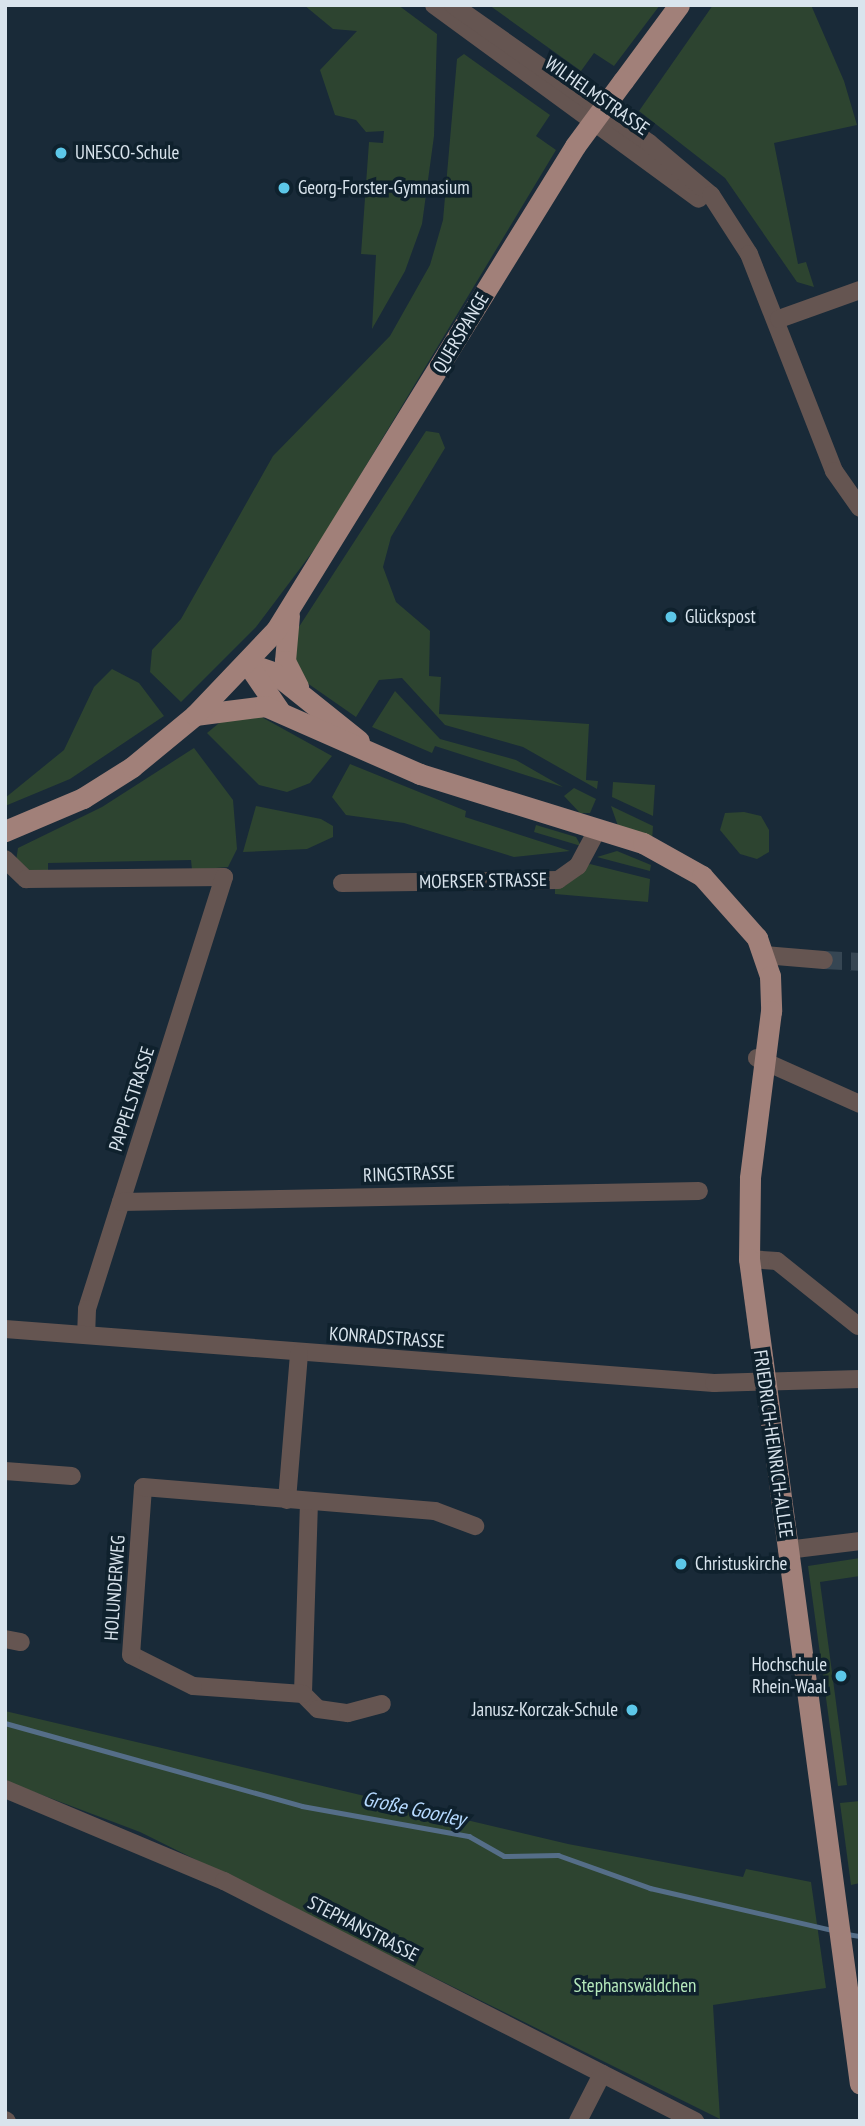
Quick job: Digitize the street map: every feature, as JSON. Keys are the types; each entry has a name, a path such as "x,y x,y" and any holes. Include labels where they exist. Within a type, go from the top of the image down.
{"main road":[{"name":"QUERSPANGE","path":"247,663 289,613 575,146 679,5"},
{"path":"289,613 285,661 302,694"},
{"path":"247,663 273,672 366,747"},
{"path":"247,663 279,710"},
{"path":"5,831 83,798 195,715 247,663"},
{"path":"195,715 248,704 279,710 309,729 366,747 432,778 643,843 702,876 746,919 758,952"},
{"name":"FRIEDRICH-HEINRICH-ALLEE","path":"758,952 772,994 762,1059 750,1178 749,1259 860,2084"}],"street":[{"name":"WILHELMSTRASSE","path":"434,5 669,173 731,226"},
{"name":"WILHELMSTRASSE","path":"453,5 687,171 731,226 779,319 818,434 860,508"},
{"path":"779,319 860,290"},
{"name":"MOERSER STRASSE","path":"342,883 558,880 578,866 597,831"},
{"name":"PAPPELSTRASSE","path":"5,859 26,879 224,877 87,1309 86,1334"},
{"path":"758,952 824,960"},
{"path":"762,1059 860,1104"},
{"name":"RINGSTRASSE","path":"121,1202 699,1191"},
{"path":"749,1259 777,1261 859,1326"},
{"name":"KONRADSTRASSE","path":"5,1329 714,1383 765,1380"},
{"path":"287,1500 299,1353"},
{"path":"765,1380 860,1379"},
{"path":"5,1471 72,1476"},
{"name":"HOLUNDERWEG","path":"382,1704 338,1712 318,1709 303,1694 193,1686 131,1655 143,1487 435,1511 475,1526"},
{"path":"303,1694 309,1502"},
{"path":"787,1550 860,1541"},
{"name":"STEPHANSTRASSE","path":"5,1789 224,1881 695,2121"},
{"path":"578,2121 602,2074"}],"green space":[{"path":"304,5 398,5 437,34 434,136 422,224 405,271 372,329 376,255 361,254 369,142 383,143 384,131 366,132 356,120 335,115 320,70 357,31 333,29"},
{"path":"489,5 660,5 614,66 594,53 581,71"},
{"path":"713,5 811,5 844,81 857,125 774,143 798,264 806,262 814,287 797,282 725,178 639,111"},
{"path":"464,54 550,115 536,136 556,150 320,542 256,627 181,702 150,672 152,650 181,619 273,456 390,336 430,265 443,220 457,59"},
{"path":"426,431 439,433 445,448 391,537 383,567 396,602 430,631 429,676 441,677 439,714 589,724 586,780 598,781 597,789 523,747 445,725 402,678 379,680 356,717 300,678 293,658 295,633"},
{"path":"112,669 139,683 164,716 70,779 5,806 5,798 64,750 94,687"},
{"path":"395,691 440,739 516,760 563,787 435,746 432,753 372,727"},
{"path":"258,715 332,756 310,783 287,792 259,785 207,733 224,719"},
{"path":"194,748 233,800 237,849 228,867 192,870 191,860 48,863 48,873 26,871 16,861 18,848 102,807"},
{"path":"350,764 466,811 465,817 570,851 514,857 404,823 346,815 332,797"},
{"path":"613,782 655,785 653,816 612,797"},
{"path":"574,788 596,799 590,813 580,813 564,796"},
{"path":"256,806 321,819 333,826 333,837 307,849 243,852"},
{"path":"611,806 653,826 652,841 618,826"},
{"path":"744,812 761,816 769,830 769,852 757,859 740,854 720,830 725,813"},
{"path":"536,825 576,837 581,846 534,832"},
{"path":"617,851 651,865 650,871 597,857"},
{"path":"590,864 650,879 648,902 555,894 555,886"},
{"path":"860,1558 860,1576 820,1582 847,1785 838,1786 808,1566"},
{"name":"Stephanswäldchen","path":"5,1711 568,1844 743,1877 746,1869 811,1882 826,1988 713,2005 720,2119 140,1832 5,1781"},
{"path":"860,1801 860,1883 851,1885 840,1803"}],"waterway":[{"name":"Große Goorley","path":"5,1723 302,1806 469,1836 504,1856 558,1855 650,1888 832,1930"},
{"path":"847,1934 860,1936"}],"tunnel":[{"path":"824,960 860,962"}],"place":[{"name":"UNESCO-Schule","path":"61,153"},
{"name":"Georg-Forster-Gymnasium","path":"284,188"},
{"name":"Glückspost","path":"671,617"},
{"name":"Christuskirche","path":"681,1564"},
{"name":"Hochschule Rhein-Waal","path":"841,1676"},
{"name":"Janusz-Korczak-Schule","path":"632,1710"}]}
